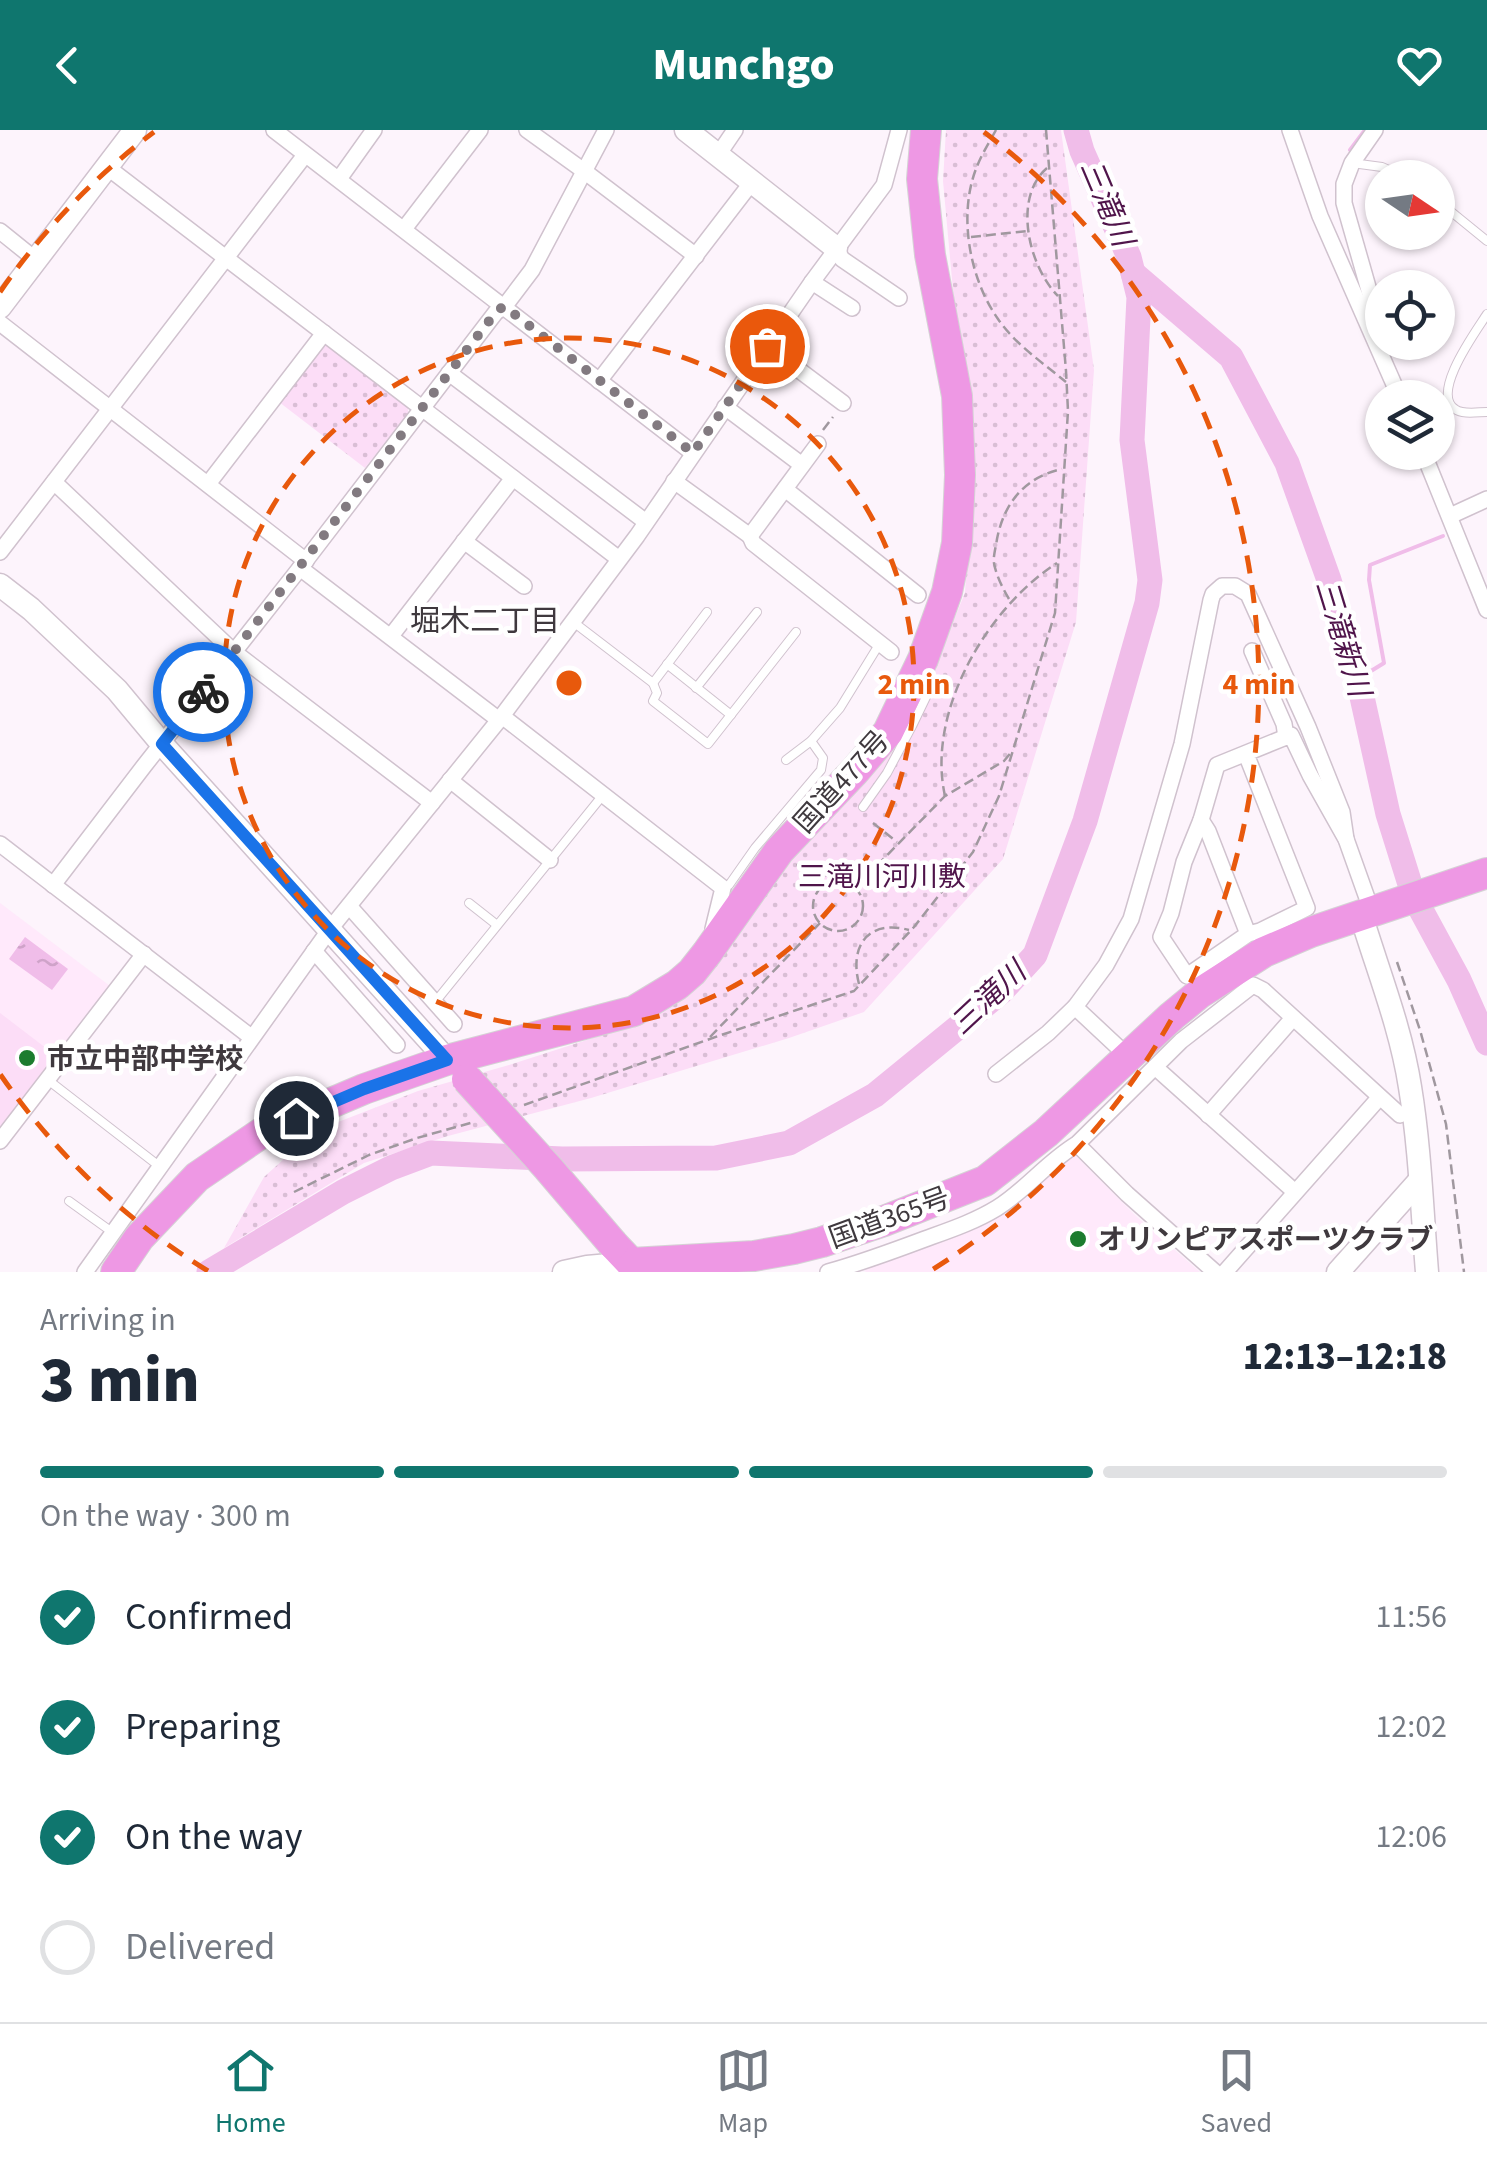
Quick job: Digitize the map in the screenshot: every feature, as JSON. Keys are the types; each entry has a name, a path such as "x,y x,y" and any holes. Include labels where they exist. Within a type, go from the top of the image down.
{"highway":[{"name":"国道477号","path":"457,1069 634,1011 677,985 707,953 778,851 888,732 923,659 948,592 957,542 957,396 930,255 922,179 926,130"},
{"name":"国道365号","path":"628,1260 754,1256 794,1249 884,1221 985,1181 1046,1133 1200,993 1264,952 1286,941 1487,873"},
{"path":"116,1272 139,1238 197,1177 263,1132 364,1089 457,1069 628,1260"}],"street":[{"path":"0,307 135,130"},
{"path":"274,130 693,453"},
{"path":"339,179 374,130"},
{"path":"404,229 480,130"},
{"path":"526,130 696,256"},
{"path":"53,885 532,270 606,130"},
{"path":"686,130 836,248 842,258 899,298"},
{"path":"718,155 735,130"},
{"path":"84,1272 314,951 500,718 620,559 884,185 898,130"},
{"path":"1290,130 1320,216 1365,317"},
{"path":"1365,276 1344,203 1344,184 1352,163 1375,130"},
{"path":"0,552 306,155"},
{"path":"107,167 620,559"},
{"path":"600,381 752,182"},
{"path":"0,232 36,260"},
{"path":"812,282 852,308"},
{"path":"0,322 208,484 392,636 723,888 707,953"},
{"path":"208,484 324,333"},
{"path":"767,346 843,403"},
{"path":"449,374 646,522"},
{"path":"725,407 802,465"},
{"path":"750,536 818,444"},
{"path":"1431,470 1487,610"},
{"path":"392,636 513,478"},
{"path":"674,481 750,536 886,648"},
{"path":"54,482 234,652 432,803"},
{"path":"785,489 918,595"},
{"path":"1450,516 1487,499"},
{"path":"464,541 524,586"},
{"path":"0,585 104,676 457,1069"},
{"path":"996,1074 1074,1008 1106,965 1131,919 1182,744 1211,600 1222,586 1235,586 1248,594 1342,812 1346,839"},
{"path":"1252,651 1284,724 1286,738"},
{"path":"1246,754 1307,908 1248,934 1187,976 1161,936 1217,765 1292,735 1346,839 1374,911 1410,1083 1427,1272"},
{"path":"450,780 550,860"},
{"path":"1201,820 1248,934"},
{"path":"0,844 250,1037"},
{"path":"348,906 454,1024"},
{"path":"314,951 397,1046"},
{"path":"0,1141 144,954"},
{"path":"828,1272 974,1220 1017,1194 1060,1154 1077,1144 1181,1041 1253,985 1400,1115"},
{"path":"1074,1008 1121,1050"},
{"path":"1208,1115 1293,1018"},
{"path":"1155,1067 1295,1192"},
{"path":"1225,1272 1379,1098"},
{"path":"1077,1144 1216,1272"},
{"path":"1338,1272 1420,1180"},
{"path":"564,1272 628,1260"}],"lane":[{"path":"1352,163 1365,165"},
{"path":"1455,215 1487,240"},
{"path":"1487,314 1458,359 1448,397 1455,410 1487,412"},
{"path":"653,683 707,612"},
{"path":"696,688 757,612"},
{"path":"572,621 653,683 657,693 653,700 708,744 796,632"},
{"path":"786,760 840,708 886,648"},
{"path":"864,807 887,774 926,697 923,659"},
{"path":"667,664 731,715"},
{"path":"723,888 821,770 823,758 810,740"},
{"path":"434,1002 603,795"},
{"path":"469,903 497,925"},
{"path":"47,1079 159,1166"},
{"path":"69,1200 112,1232"}],"path":[{"path":"996,130 977,166 970,202 976,275 998,320 1067,382"},
{"path":"1048,166 1038,175 1030,197 1030,250 1049,287 1060,297"},
{"path":"970,237 1029,231"},
{"path":"818,444 843,403"},
{"path":"1011,602 993,561 1007,508 1032,481 1064,468"},
{"path":"945,796 940,768 946,721 963,674 1011,602 1058,562"},
{"path":"856,887 945,796 1004,762 1014,749"},
{"path":"873,823 898,843"},
{"path":"778,851 821,888"},
{"path":"840,880 856,887 863,902 856,924 833,930 820,922 813,908 821,888 840,880"},
{"path":"708,1039 820,922"},
{"path":"860,985 854,964 864,939 882,928 910,931"},
{"path":"1396,958 1446,1124 1464,1272"}],"shaded area":[{"name":"市立中部中学校","path":"0,903 110,986 0,1131"},
{"path":"1076,1156 1200,1272 866,1272 862,1268 976,1228 1001,1214"}],"green space":[{"name":"三滝川河川敷","path":"946,130 1061,130 1094,370 1076,622 1003,859 864,1012 591,1098 364,1163 224,1248 264,1177 315,1131 418,1091 646,1021 904,739 965,593 973,447 943,181"},
{"path":"330,344 408,406 408,413 365,468 279,402 323,346"},
{"path":"0,1013 55,1055 0,1127"}],"water":[{"path":"25,937 68,969 52,990 9,959"}],"waterway":[{"name":"三滝川","path":"209,1272 343,1192 431,1153 562,1159 716,1158 789,1143 875,1095 1001,992 1035,955 1085,821 1147,603 1150,580 1132,440 1139,297 1129,257 1076,130"},
{"path":"1350,150 1365,130"},
{"name":"三滝新川","path":"1133,273 1231,357 1287,463 1329,580 1358,679 1388,814 1414,897 1459,980 1487,1043"},
{"path":"1358,679 1384,663 1369,580 1370,565 1443,536"}],"way so far":[{"path":"203,692 504,306 693,453 767,346"}],"place":[{"name":"市立中部中学校","path":"27,1058"},
{"name":"オリンピアスポーツクラブ","path":"1078,1239"}],"district":[{"name":"堀木二丁目","path":"485,621"}],"route":[{"path":"203,692 162,744 447,1060 296,1118"}]}
